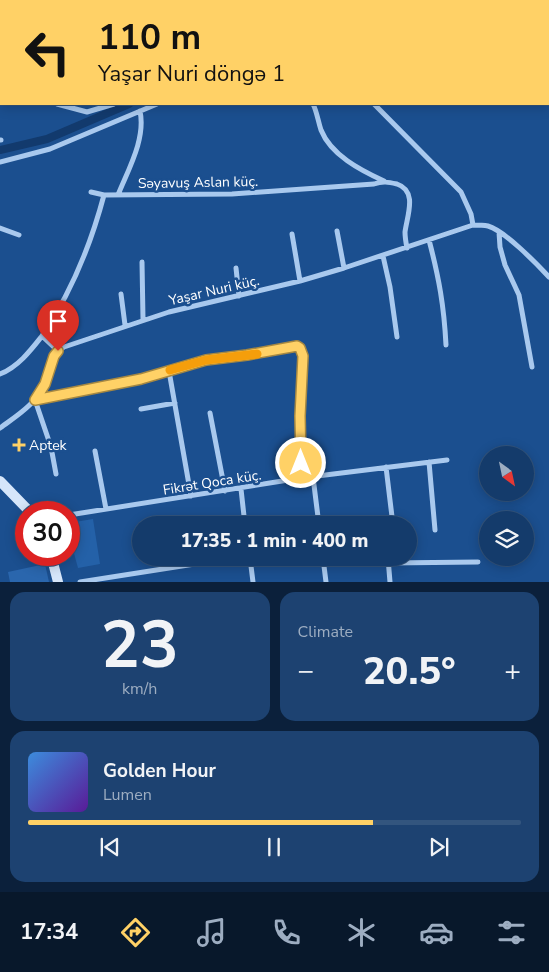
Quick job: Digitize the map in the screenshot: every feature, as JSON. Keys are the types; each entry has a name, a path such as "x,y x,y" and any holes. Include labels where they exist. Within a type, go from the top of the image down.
{"street":[{"path":"61,105 87,112 111,105"},
{"path":"87,112 89,105"},
{"path":"0,162 50,149 155,105"},
{"path":"313,105 321,130 333,148 357,167 384,181 400,185 407,191 410,199 405,232 407,248"},
{"path":"375,105 461,192 472,214 473,225 488,226 499,232 549,277"},
{"path":"118,195 136,149 142,124 140,111"},
{"name":"Səyavuş Aslan küç.","path":"91,192 104,195 232,194 374,184 384,181"},
{"path":"0,374 28,354 55,318 70,289 82,259 104,195"},
{"name":"Yaşar Nuri küç.","path":"58,351 64,347 143,319 300,281 383,256 473,225"},
{"path":"0,228 19,235"},
{"path":"337,231 344,268"},
{"path":"499,232 504,265 521,303 532,367"},
{"path":"292,234 300,281"},
{"path":"429,240 441,288 446,345"},
{"path":"383,256 390,287 397,337"},
{"path":"142,262 143,319"},
{"path":"236,268 239,296"},
{"path":"121,294 126,325"},
{"path":"0,428 35,400 45,384 54,356 58,351 42,336"},
{"path":"35,400 141,379 206,360 297,346 300,348 303,356 300,416 301,478"},
{"path":"169,371 191,496"},
{"path":"35,400 51,447 56,474"},
{"path":"141,410 175,403"},
{"path":"210,413 225,491"},
{"path":"95,451 106,509"},
{"name":"Fikrət Qoca küç.","path":"80,513 301,478 447,460"},
{"path":"429,462 435,530"},
{"path":"386,467 392,516"},
{"path":"313,477 318,516"},
{"path":"0,481 19,501"},
{"path":"241,489 244,516"},
{"path":"417,561 478,562"},
{"path":"54,566 58,582"},
{"path":"80,582 183,566"},
{"path":"251,566 253,582"},
{"path":"324,566 326,582"},
{"path":"389,566 390,582"}],"shaded area":[{"path":"93,519 100,564 78,568 77,566 80,566 80,521"}],"building":[{"path":"36,566 45,566 49,582 10,582 8,572"}],"waterway":[{"path":"0,150 47,139 127,105"}],"slow traffic":[{"path":"170,370 206,360 257,354"}],"place":[{"name":"Aptek","path":"19,445"}],"route":[{"path":"58,351 54,356 45,384 35,400 141,379 206,360 297,346 300,348 303,356 300,416 301,463"}]}
